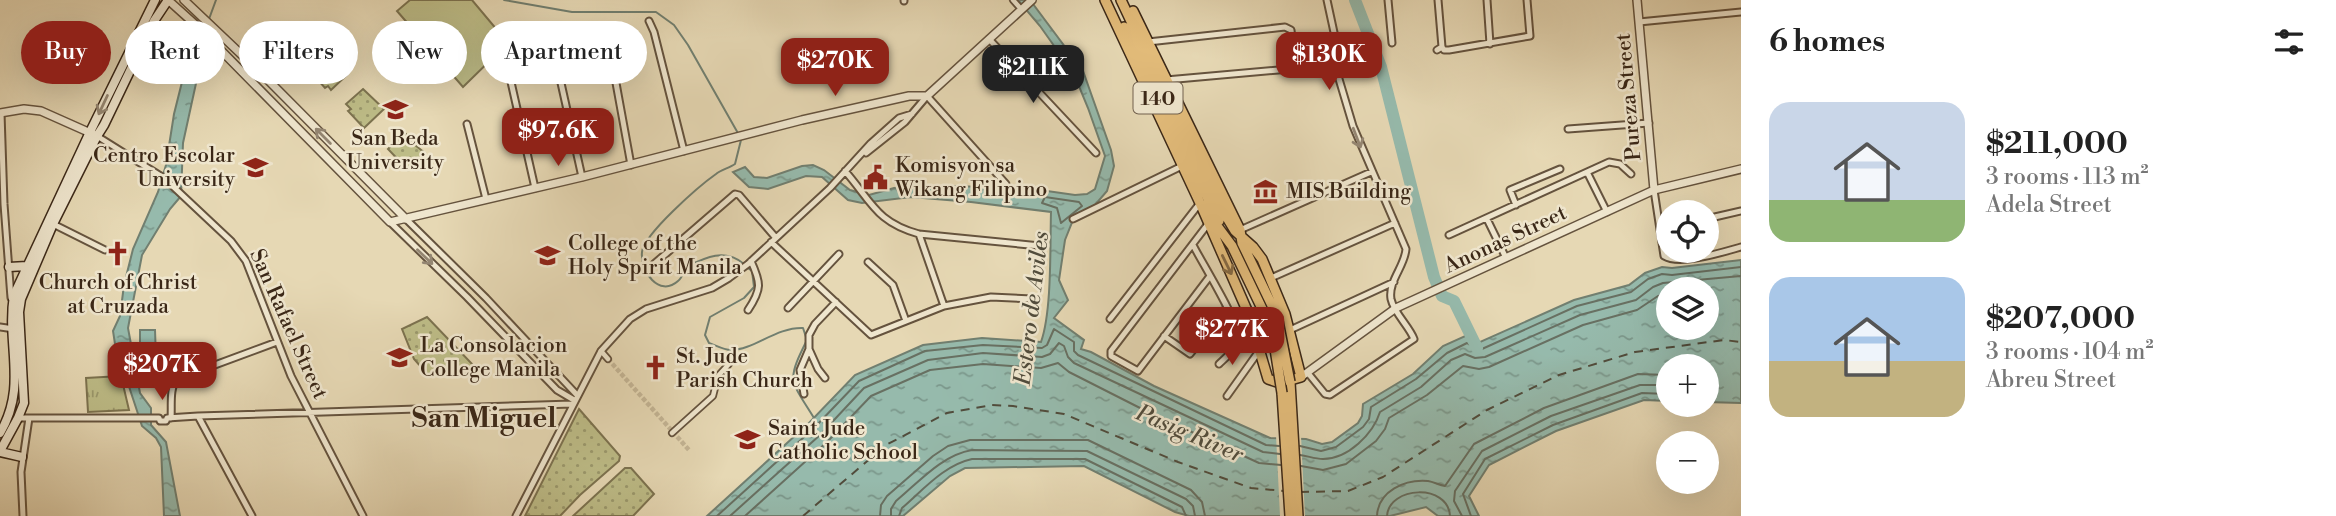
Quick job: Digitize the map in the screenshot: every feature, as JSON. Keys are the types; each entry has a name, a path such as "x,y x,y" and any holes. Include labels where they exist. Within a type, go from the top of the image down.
{"main road":[{"path":"0,433 9,417 24,403 12,311 14,295 155,0"},
{"path":"93,134 104,125 154,21 168,0"},
{"name":"140","path":"1105,0 1181,166 1206,198 1240,233"},
{"name":"140","path":"1111,0 1267,319 1282,393 1290,516"},
{"name":"140","path":"1121,0 1206,198"},
{"name":"140","path":"1127,0 1240,233 1277,316 1290,382 1298,516"},
{"path":"1206,198 1208,224 1242,298 1266,376 1272,382 1280,383 1305,375 1271,278 1254,247 1240,233"},
{"path":"16,329 21,299 50,223"},
{"path":"9,267 27,266"},
{"path":"9,417 0,452 22,457"}],"street":[{"path":"168,0 198,27 557,390 575,400"},
{"path":"184,0 486,298 575,400"},
{"path":"1013,0 1023,8"},
{"path":"516,516 601,351 630,319 646,309 712,288 749,263 830,188 860,156 885,140 928,96 1032,0"},
{"path":"1305,375 1329,395 1413,341 1413,336 1391,299 1394,282 1406,253 1353,126 1339,79 1335,37 1326,0"},
{"path":"1388,0 1392,43"},
{"path":"1438,0 1440,48 1449,50 1530,36 1527,0"},
{"path":"1487,0 1490,44"},
{"name":"Pureza Street","path":"1637,0 1654,190"},
{"path":"1639,22 1741,12"},
{"path":"649,21 684,151"},
{"path":"1147,42 1289,28 1294,63 1290,69 1166,80"},
{"path":"989,39 1096,153"},
{"path":"511,84 535,188"},
{"path":"561,84 582,177"},
{"path":"616,84 631,165"},
{"path":"390,222 909,96 928,96 1006,184"},
{"name":"San Rafael Street","path":"1,113 24,109 41,111 93,134 162,176 231,241 246,261 277,342 309,413 363,516"},
{"path":"1,113 2,204 12,311"},
{"path":"1568,129 1649,123"},
{"path":"467,124 486,199"},
{"path":"1449,235 1609,162 1620,164 1631,174"},
{"path":"1073,219 1181,166"},
{"path":"1516,205 1510,191 1560,169"},
{"name":"Anonas Street","path":"1305,375 1396,308 1654,190 1741,169"},
{"path":"843,172 888,222 919,234 1040,246"},
{"path":"1240,233 1371,172"},
{"path":"1587,172 1607,212"},
{"path":"1546,174 1552,187"},
{"path":"1526,183 1532,197"},
{"path":"1654,190 1656,203"},
{"path":"654,264 733,194 739,195 774,240 871,335 944,306 991,297 1032,299"},
{"path":"1111,319 1206,198"},
{"path":"1719,216 1741,211"},
{"path":"1487,219 1506,258"},
{"path":"50,223 105,250"},
{"path":"1271,278 1395,223"},
{"path":"1208,224 1110,355 1138,371 1210,276"},
{"path":"919,234 944,306"},
{"path":"1193,245 1227,307 1239,338 1219,364"},
{"path":"1719,253 1741,250"},
{"path":"788,308 839,254"},
{"path":"868,262 893,285 906,321"},
{"path":"748,310 757,296 760,284 749,263"},
{"path":"460,291 470,282"},
{"path":"1290,330 1394,282"},
{"path":"476,306 486,298"},
{"path":"804,394 800,370 812,328 836,302"},
{"path":"1164,336 1190,354 1227,307"},
{"path":"0,327 16,329"},
{"path":"169,418 173,383 177,379 277,342"},
{"path":"808,349 825,378"},
{"path":"601,351 608,359"},
{"path":"1227,397 1259,351"},
{"path":"672,433 713,396 718,376 729,364"},
{"path":"9,417 152,419 159,418 160,415 169,418 309,413 575,400"},
{"path":"198,416 252,516"},
{"path":"23,516 22,457 29,418"}],"green space":[{"path":"410,0 472,0 490,21 481,21 481,69 467,83 467,21 406,21 397,11"},
{"path":"322,84 337,84 331,90 328,86 325,88"},
{"path":"363,89 384,109 364,128 348,111 351,109 346,104"},
{"path":"405,133 425,153 408,170 388,149"},
{"path":"427,317 473,365 464,375 428,375 414,359 402,329"},
{"path":"121,376 129,410 88,412 86,378"},
{"path":"579,409 620,456 619,461 560,516 525,516"},
{"path":"625,468 631,468 654,494 633,516 573,516"}],"water":[{"name":"Pasig River","path":"1018,0 1030,0 1083,71 1111,150 1114,166 1107,191 1089,212 1073,220 1065,240 1059,280 1068,300 1054,318 1084,340 1081,349 1154,386 1270,438 1306,439 1322,444 1332,442 1358,423 1363,404 1413,374 1443,346 1474,332 1478,343 1574,300 1629,285 1645,273 1662,267 1741,260 1741,403 1719,402 1719,354 1656,354 1656,400 1644,400 1556,431 1489,465 1469,496 1479,516 1438,516 1426,507 1390,516 1189,516 1175,512 1084,466 965,468 950,476 903,516 707,516 809,423 855,375 923,345 982,338 1041,342 1049,296 1051,212 911,197 862,203 848,200 822,177 806,176 768,189 749,187 733,172 745,167 754,177 767,178 813,165 850,190 869,195 894,188 917,186 1019,187 1075,195 1087,194 1095,189 1105,156 1074,74"},
{"path":"182,84 196,84 183,143 181,196 142,255 128,328 140,393 151,408 151,425 166,442 180,516 164,516 161,447 156,438 142,426 113,331 120,316 133,249 158,192 166,165"},
{"path":"140,330 155,330 156,358 140,358"}],"pier":[{"path":"1276,435 1301,436 1305,516 1280,516"}],"waterway":[{"path":"209,19 216,0"},
{"path":"504,0 572,12 656,12 674,25 688,45 739,135"},
{"path":"1355,0 1381,67 1434,277 1442,296 1454,301 1477,348"},
{"path":"741,140 735,164 716,174 673,211 645,244 642,259 652,280 664,286 678,281 686,267 708,257 730,256 744,264"},
{"path":"748,268 752,271 754,287 744,298 710,317 705,335 709,343 731,350 784,331 803,328 807,340 796,364 794,380 814,418"}],"ferry route":[{"path":"1300,492 1348,491 1383,477 1487,410 1559,375 1635,352 1724,340 1741,342"},
{"path":"803,516 886,445 947,413 992,405 1064,414 1178,462 1251,488 1284,491"}],"tunnel":[{"path":"608,359 689,450"}],"place":[{"name":"San Beda University","path":"395,109"},
{"name":"Centro Escolar University","path":"255,167"},
{"name":"Komisyon sa Wikang Filipino","path":"875,177"},
{"name":"MIS Building","path":"1266,191"},
{"name":"Church of Christ at Cruzada","path":"118,253"},
{"name":"College of the Holy Spirit Manila","path":"548,255"},
{"name":"La Consolacion College Manila","path":"400,357"},
{"name":"St. Jude Parish Church","path":"656,368"},
{"name":"Saint Jude Catholic School","path":"748,440"}],"district":[{"name":"San Miguel","path":"484,417"}],"water label":[{"name":"Estero de Aviles","path":"1031,308"}]}
